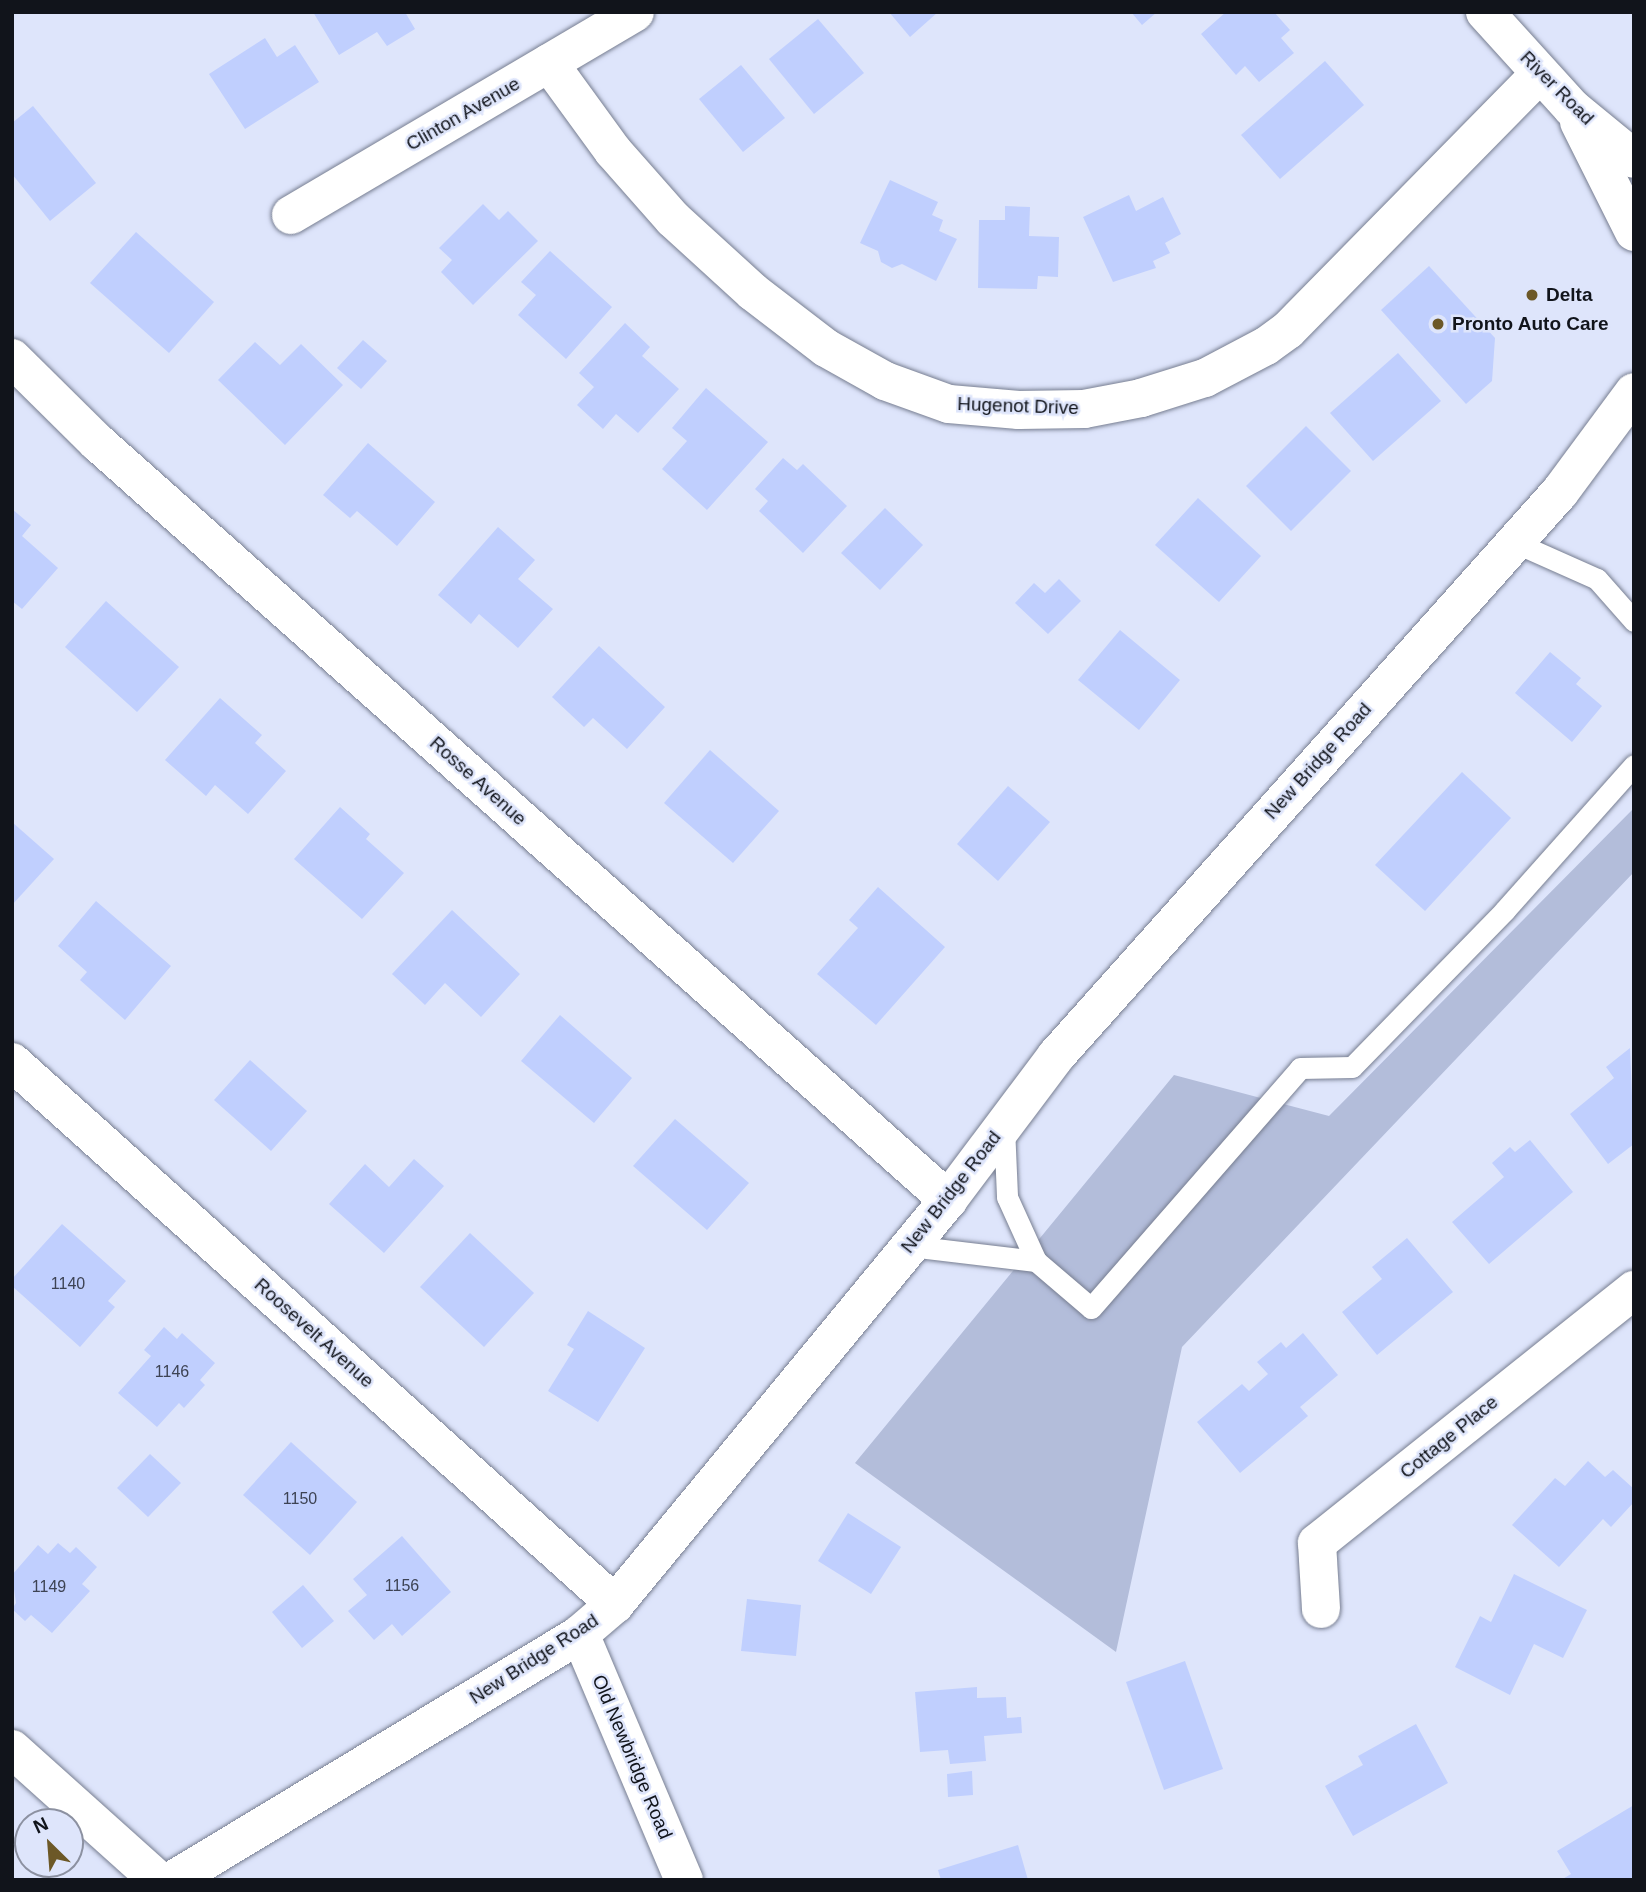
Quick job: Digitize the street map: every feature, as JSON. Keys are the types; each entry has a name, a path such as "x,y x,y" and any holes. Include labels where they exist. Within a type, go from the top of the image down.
{"street":[{"name":"Clinton Avenue","path":"291,215 635,12"},
{"name":"River Road","path":"1485,12 1572,108 1634,159"},
{"name":"Hugenot Drive","path":"549,63 613,151 673,219 752,292 826,348 885,381 949,404 1019,410 1084,410 1141,398 1205,378 1266,346 1288,330 1540,74"},
{"path":"1572,108 1634,132"},
{"path":"1572,108 1634,232"},
{"name":"Rosse Avenue","path":"12,358 97,442 948,1200"},
{"name":"New Bridge Road","path":"173,1880 580,1634 615,1604 948,1200 1056,1056 1560,492 1634,392"},
{"path":"1560,492 1634,440"},
{"name":"Roosevelt Avenue","path":"12,1062 615,1604"},
{"name":"Cottage Place","path":"1321,1609 1317,1543 1634,1290"},
{"name":"Old Newbridge Road","path":"580,1634 684,1880"},
{"path":"12,1749 158,1880"}],"lane":[{"path":"1514,541 1597,579 1634,621"},
{"path":"1004,1125 1007,1197 1036,1261 1091,1308 1300,1068 1352,1068 1505,909 1634,765"},
{"path":"910,1245 1036,1261"}],"shaded area":[{"path":"1634,808 1634,872 1182,1347 1116,1652 855,1463 1174,1075 1329,1116"}],"building":[{"path":"313,12 405,12 415,29 387,46 377,32 339,55"},
{"path":"889,12 938,12 910,37"},
{"path":"1131,12 1157,12 1142,25"},
{"path":"1226,12 1274,12 1290,30 1281,38 1294,53 1259,82 1245,66 1236,75 1201,34"},
{"path":"818,19 864,73 814,114 769,59"},
{"path":"265,38 277,57 295,45 319,82 245,129 209,74"},
{"path":"1325,61 1364,105 1280,179 1241,135"},
{"path":"741,65 785,118 743,152 699,99"},
{"path":"33,106 96,183 50,221 12,174 12,123"},
{"path":"890,180 938,202 932,215 943,220 939,231 957,239 936,281 902,264 892,268 881,262 878,251 860,243"},
{"path":"1129,195 1136,211 1163,197 1181,234 1165,243 1170,253 1153,261 1156,268 1113,282 1083,217"},
{"path":"483,204 499,220 508,211 538,241 473,305 441,272 452,260 439,248"},
{"path":"1005,206 1030,207 1029,236 1059,237 1058,277 1038,276 1037,289 978,288 979,220 1005,220"},
{"path":"136,232 214,302 169,353 90,283"},
{"path":"550,251 612,307 566,359 518,315 536,295 521,282"},
{"name":"Pronto Auto Care","path":"1429,266 1495,338 1492,381 1466,404 1381,310"},
{"path":"625,323 650,347 642,356 679,389 638,433 616,414 603,429 577,405 594,387 579,373"},
{"path":"363,340 387,361 361,389 337,368"},
{"path":"255,342 280,365 301,344 343,385 285,445 218,380"},
{"path":"1398,353 1441,401 1373,461 1330,413"},
{"path":"706,388 768,442 707,510 662,469 687,441 672,428"},
{"path":"1306,426 1351,471 1291,531 1246,486"},
{"path":"368,443 435,502 397,546 357,511 350,518 323,495"},
{"path":"783,458 797,470 803,464 847,506 803,553 759,511 768,501 755,489"},
{"path":"1198,498 1261,556 1219,602 1155,545"},
{"path":"885,508 923,545 880,590 841,553"},
{"path":"12,509 31,525 22,536 58,568 22,609 12,601"},
{"path":"498,527 535,560 518,579 553,609 518,648 479,614 471,624 438,595"},
{"path":"1059,579 1081,601 1048,634 1015,603 1034,583 1045,593"},
{"path":"106,601 179,667 137,712 65,647"},
{"path":"1120,630 1180,680 1139,730 1078,680"},
{"path":"599,646 665,707 627,749 593,718 584,727 552,697"},
{"path":"1550,652 1581,678 1576,684 1602,706 1572,742 1515,693"},
{"path":"220,698 262,735 255,743 286,771 248,814 215,785 206,796 165,760"},
{"path":"710,750 779,811 733,863 664,803"},
{"path":"1462,772 1511,818 1425,911 1375,865"},
{"path":"1008,786 1050,822 998,881 957,844"},
{"path":"340,807 370,834 366,839 404,873 362,919 294,859"},
{"path":"12,822 54,859 12,905"},
{"path":"878,887 945,947 876,1025 817,974 858,928 849,920"},
{"path":"96,901 171,966 125,1020 80,980 87,972 58,946"},
{"path":"452,910 520,974 481,1017 445,983 425,1005 392,974"},
{"path":"560,1015 632,1078 594,1123 521,1061"},
{"path":"1630,1048 1634,1144 1608,1164 1570,1114 1614,1078 1606,1067"},
{"path":"250,1060 307,1111 271,1151 214,1100"},
{"path":"675,1119 749,1183 707,1230 633,1166"},
{"path":"1530,1140 1573,1192 1489,1264 1452,1222 1504,1177 1492,1163 1510,1147 1515,1152"},
{"path":"414,1159 444,1186 384,1253 329,1204 365,1164 389,1187"},
{"path":"62,1224 126,1281 108,1301 115,1307 80,1347 12,1286 12,1279"},
{"path":"470,1233 534,1293 484,1347 420,1287"},
{"path":"1407,1238 1453,1292 1377,1355 1342,1312 1382,1279 1372,1267"},
{"path":"588,1311 645,1348 598,1422 548,1391 574,1349 567,1345"},
{"path":"164,1327 177,1339 182,1333 215,1363 200,1380 205,1385 184,1408 179,1403 157,1427 118,1393 151,1356 144,1350"},
{"path":"1303,1333 1338,1375 1300,1407 1308,1416 1240,1473 1197,1422 1242,1384 1249,1391 1268,1374 1257,1362 1281,1342 1286,1348"},
{"path":"291,1442 357,1502 310,1555 243,1495"},
{"path":"150,1454 181,1483 148,1517 117,1488"},
{"path":"1588,1461 1605,1477 1613,1470 1634,1489 1634,1502 1611,1527 1603,1519 1559,1567 1512,1525 1555,1478 1565,1486"},
{"path":"848,1513 901,1547 871,1594 818,1561"},
{"path":"402,1536 451,1592 402,1636 392,1624 374,1640 348,1611 367,1595 353,1579"},
{"path":"58,1543 70,1553 76,1547 97,1567 82,1584 90,1591 52,1633 31,1615 25,1621 12,1609 16,1603 12,1575 38,1545 48,1554"},
{"path":"1514,1574 1587,1610 1563,1658 1534,1644 1510,1695 1455,1667 1480,1616 1491,1622"},
{"path":"303,1585 334,1621 302,1648 272,1612"},
{"path":"747,1599 801,1605 796,1656 741,1651"},
{"path":"1185,1661 1223,1769 1164,1790 1126,1682"},
{"path":"977,1687 977,1698 1006,1697 1007,1718 1021,1717 1022,1733 984,1736 986,1761 950,1764 948,1750 920,1752 915,1692"},
{"path":"1416,1724 1448,1783 1353,1836 1325,1786 1363,1765 1358,1756"},
{"path":"972,1771 973,1795 948,1797 947,1774"},
{"path":"1634,1805 1634,1880 1561,1880 1571,1874 1557,1851"},
{"path":"1018,1845 1028,1880 941,1880 938,1870"}],"place":[{"name":"Delta","path":"1532,295"},
{"name":"Pronto Auto Care","path":"1438,324"}]}
